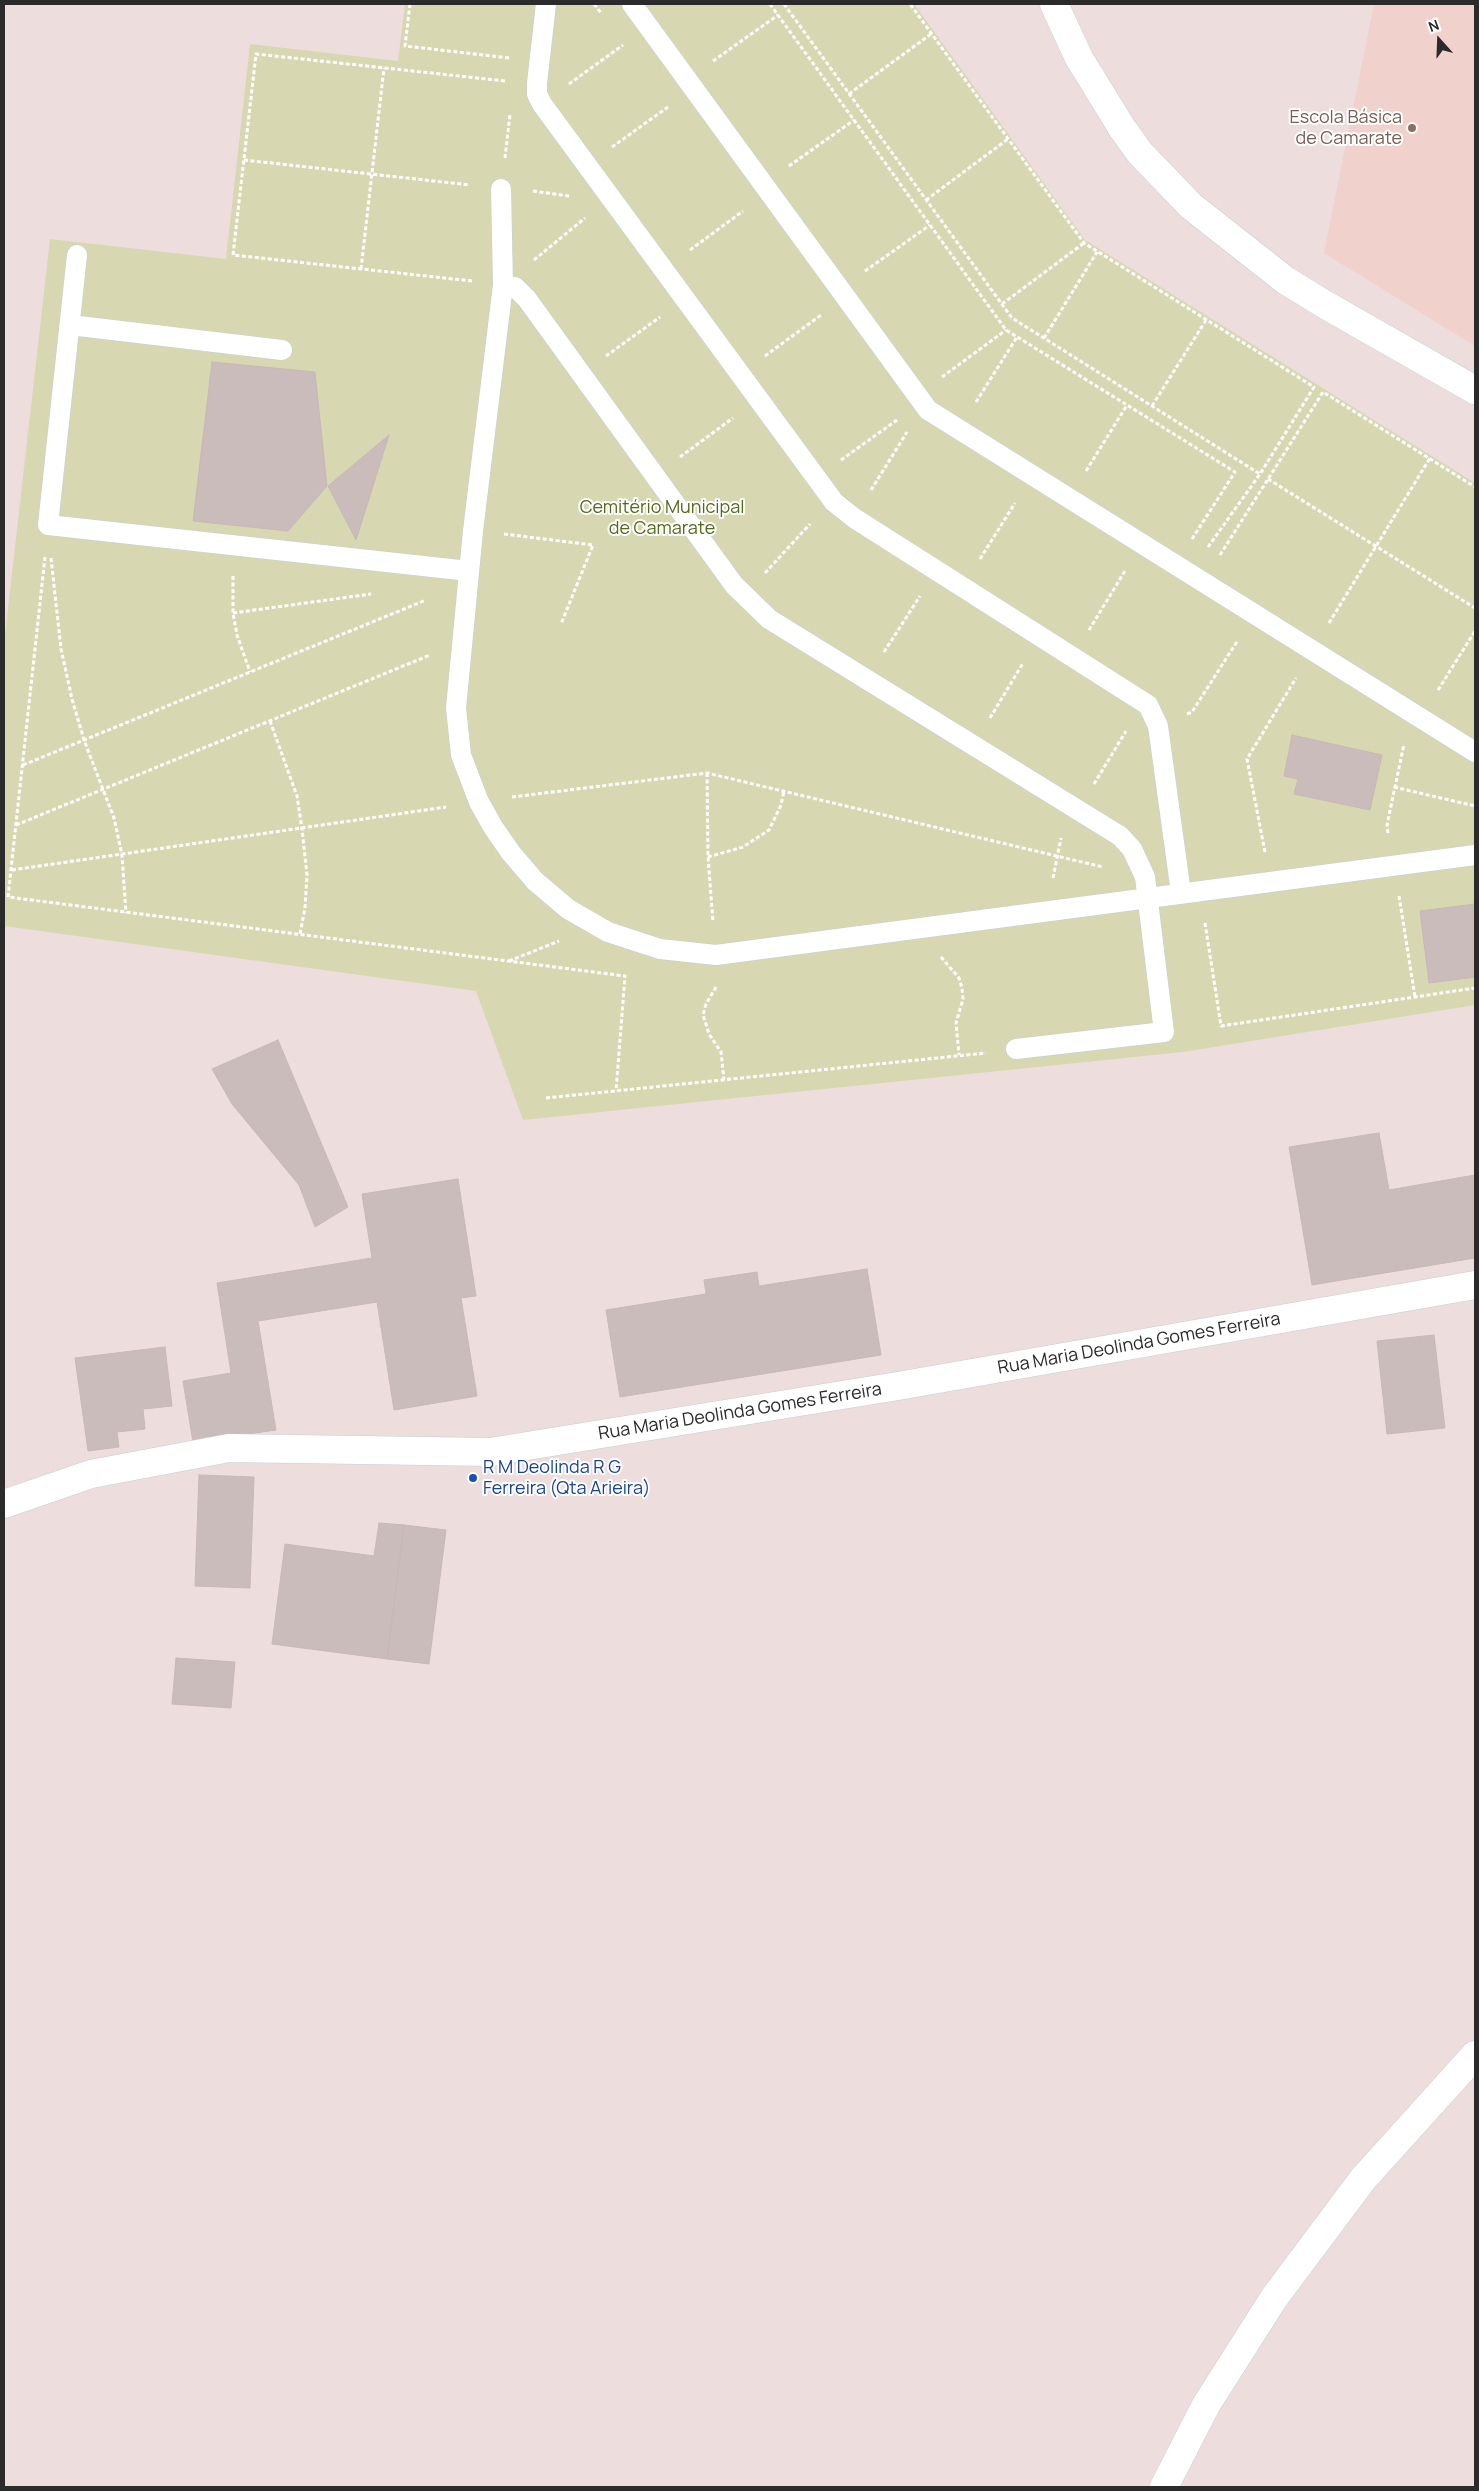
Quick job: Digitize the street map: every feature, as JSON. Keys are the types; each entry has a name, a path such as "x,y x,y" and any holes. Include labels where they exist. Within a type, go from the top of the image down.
{"street":[{"path":"1054,4 1079,58 1122,128 1150,164 1191,206 1285,280 1340,314 1475,390"},
{"name":"Rua Maria Deolinda Gomes Ferreira","path":"4,1504 92,1474 229,1448 490,1452 908,1384 1475,1285"},
{"path":"1164,2487 1206,2405 1274,2298 1363,2180 1475,2054"}],"lane":[{"path":"546,4 537,94 542,104 834,502 854,518 1073,655 1148,705 1155,716 1158,726 1190,892"},
{"path":"632,4 928,410 1475,752"},
{"path":"501,189 503,285 473,531 456,708 461,755 479,802 510,853 535,880 568,909 608,932 660,949 716,955 1475,854"},
{"path":"77,254 48,525 236,545 468,576"},
{"path":"503,285 514,288 527,299 744,596 769,619 1120,836 1132,849 1145,877 1164,1032 1016,1049"},
{"path":"70,325 282,350"}],"path":[{"path":"410,4 405,46 539,62"},
{"path":"770,4 1006,330 1235,472 1189,574"},
{"path":"784,4 1012,318 1260,474"},
{"path":"910,4 1084,243 1314,387 1260,474 1189,574"},
{"path":"688,80 778,15"},
{"path":"849,94 931,34"},
{"path":"542,104 623,44"},
{"path":"514,82 256,54 233,255 503,285 586,217"},
{"path":"361,269 384,68"},
{"path":"244,160 501,189 510,111"},
{"path":"764,185 854,120"},
{"path":"926,200 1008,139"},
{"path":"663,270 751,205"},
{"path":"840,290 930,225"},
{"path":"1002,304 1084,243"},
{"path":"1044,338 1096,252"},
{"path":"740,374 828,310"},
{"path":"582,374 666,312"},
{"path":"1152,406 1206,320"},
{"path":"917,395 1006,330"},
{"path":"958,430 1017,337"},
{"path":"1189,574 1268,479 1323,392 1475,487"},
{"path":"1069,499 1127,405"},
{"path":"655,475 739,413"},
{"path":"817,478 903,415"},
{"path":"854,518 911,425"},
{"path":"1268,479 1475,608"},
{"path":"963,586 1016,502"},
{"path":"744,596 816,518"},
{"path":"48,525 61,649 72,699 84,740 114,818 122,855 126,912"},
{"path":"48,525 8,897 625,976 616,1091"},
{"path":"473,531 593,545 561,624"},
{"path":"236,545 233,613 237,635 250,672"},
{"path":"1073,655 1125,571"},
{"path":"23,765 250,672 468,576"},
{"path":"867,680 924,589"},
{"path":"233,613 379,593"},
{"path":"1415,997 1387,825 1401,748 1475,631"},
{"path":"16,825 461,642"},
{"path":"973,745 1024,662"},
{"path":"270,721 297,796 302,829 307,875 305,908 300,934"},
{"path":"12,870 479,802 707,772 1145,877"},
{"path":"1394,787 1475,806"},
{"path":"708,857 743,847 768,830 776,818 784,791"},
{"path":"1190,892 1221,1026 1475,988"},
{"path":"508,962 598,926"},
{"path":"933,926 939,954 959,978 962,988 963,999 956,1023 959,1056"},
{"path":"546,1098 1016,1049"}],"shaded area":[{"name":"Escola Básica de Camarate","path":"1374,4 1475,4 1475,346 1324,253"}],"green space":[{"name":"Cemitério Municipal de Camarate","path":"405,4 914,4 1085,240 1475,483 1475,1005 1183,1052 523,1120 476,991 4,926 4,644 50,239 226,259 250,44 398,61"}],"building":[{"path":"212,362 315,372 327,486 288,531 193,521"},
{"path":"389,435 356,540 328,486"},
{"path":"1292,735 1382,755 1370,810 1294,794 1298,779 1284,776"},
{"path":"1475,904 1475,977 1429,983 1420,911"},
{"path":"278,1040 348,1207 315,1227 299,1185 232,1104 212,1069"},
{"path":"1379,1133 1389,1190 1475,1175 1475,1258 1312,1285 1289,1147"},
{"path":"458,1179 476,1296 461,1298 477,1396 394,1410 377,1302 258,1321 276,1430 193,1442 183,1381 231,1373 217,1283 372,1258 362,1194"},
{"path":"867,1269 881,1355 620,1397 606,1310 706,1294 704,1280 757,1272 759,1286"},
{"path":"1434,1335 1445,1428 1387,1434 1377,1341"},
{"path":"165,1347 172,1406 143,1409 145,1429 117,1432 119,1447 88,1451 75,1358"},
{"path":"199,1475 254,1477 250,1588 195,1586"},
{"path":"379,1523 404,1525 387,1659 272,1644 285,1544 374,1556"},
{"path":"404,1525 446,1530 429,1664 387,1659"},
{"path":"176,1658 235,1662 231,1708 172,1704"}],"place":[{"name":"Escola Básica de Camarate","path":"1412,128"},
{"name":"R M Deolinda R G Ferreira (Qta Arieira)","path":"473,1478"}]}
